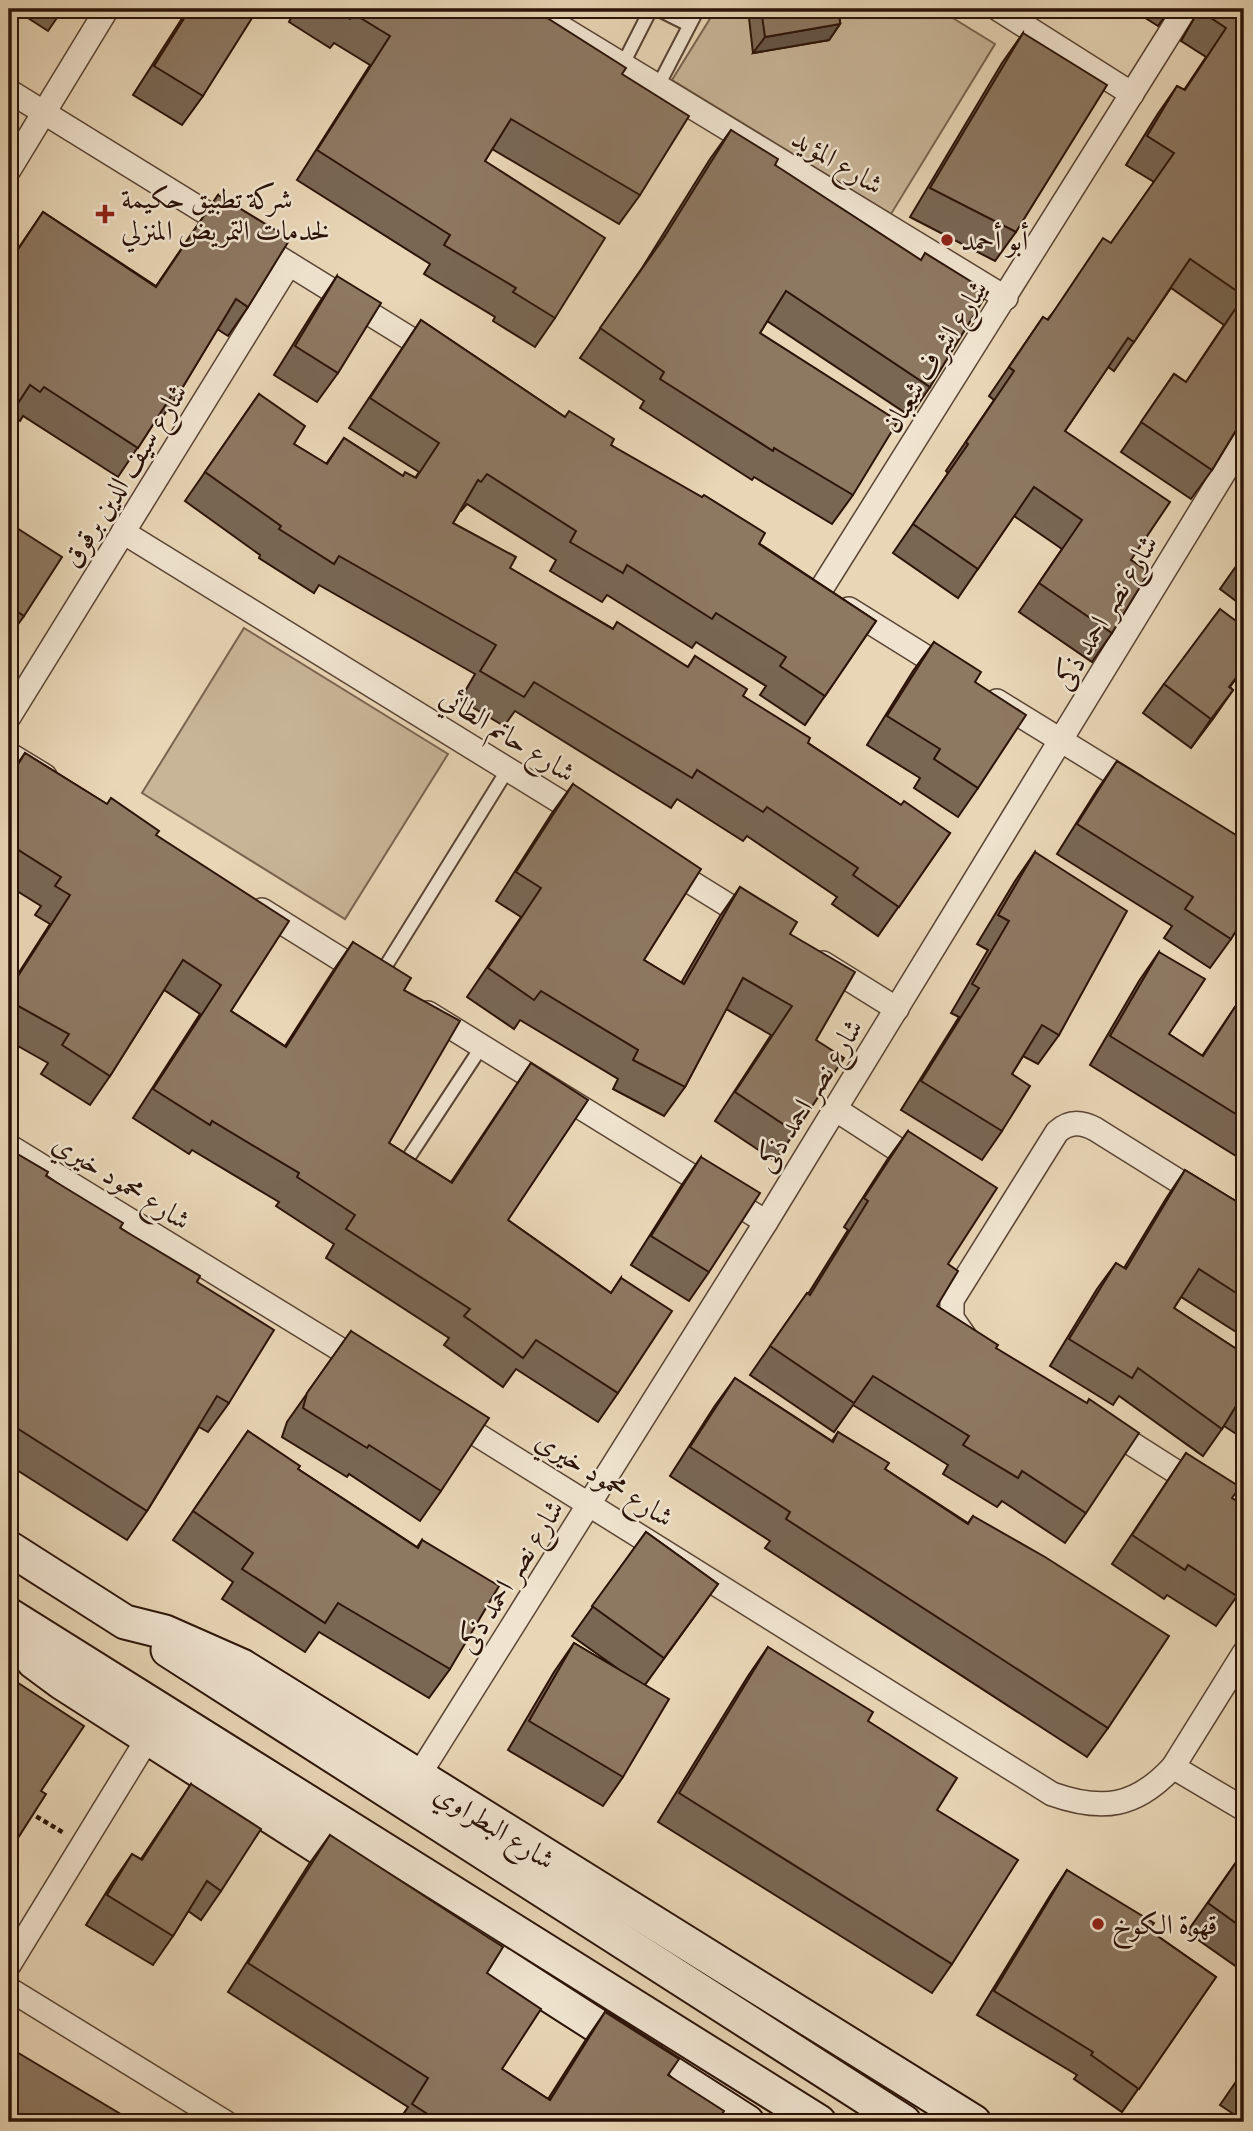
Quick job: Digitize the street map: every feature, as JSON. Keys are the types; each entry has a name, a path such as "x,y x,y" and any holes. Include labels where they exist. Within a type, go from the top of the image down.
{"street":[{"path":"9,170 107,9"},
{"name":"شارع المؤيد","path":"531,9 1006,298"},
{"path":"998,9 1132,94"},
{"name":"شارع اشرف شعبان","path":"820,591 1185,9"},
{"path":"9,91 454,365"},
{"name":"شارع سيف الدين برقوق","path":"9,718 289,264"},
{"name":"شارع نصر احمد ذكى","path":"417,1778 591,1504 1062,741 1234,477 1244,439"},
{"name":"شارع حاتم الطائي","path":"123,532 602,827"},
{"path":"796,576 1153,797"},
{"path":"9,754 68,790"},
{"path":"649,856 767,929"},
{"path":"246,900 766,1222"},
{"path":"802,951 897,1009"},
{"path":"835,1109 935,1174"},
{"path":"979,1347 955,1326 952,1300 1057,1132 1075,1123 1095,1129 1244,1222"},
{"name":"شارع محمود خيري","path":"9,1146 389,1380"},
{"path":"980,1202 1002,1217"},
{"name":"شارع محمود خيري","path":"436,1409 1052,1794 1090,1805 1109,1805 1145,1793 1174,1767 1235,1687 1244,1653"},
{"path":"1083,1413 1244,1516"},
{"name":"شارع البطراوي","path":"9,1548 125,1622 175,1636 242,1666 417,1778 974,2122"},
{"path":"9,1615 819,2122"},
{"path":"125,1622 904,2122"},
{"path":"9,1630 34,1662 383,1889"},
{"path":"9,1965 148,1738"},
{"path":"1174,1767 1244,1809"},
{"path":"430,1919 747,2122"},
{"path":"9,1989 225,2122"}],"lane":[{"path":"623,64 651,9"},
{"path":"657,9 689,25"},
{"path":"658,86 698,9"},
{"path":"376,981 508,769"},
{"path":"407,1160 482,1046"}],"path":[{"path":"19,1806 82,1844"}],"shaded area":[{"path":"716,9 938,9 995,44 891,214 672,80"},
{"path":"244,628 448,754 345,919 142,793"}],"building":[{"path":"190,9 238,9 252,18 203,96 154,66"},
{"path":"335,9 533,9 626,68 622,74 689,116 640,195 511,119 485,161 605,238 555,318 513,292 516,288 444,245 450,235 317,150 390,36 354,14 350,19"},
{"path":"761,9 839,9 840,24 765,37"},
{"path":"1204,9 1244,9 1244,296 1190,259 1134,342 1128,338 1065,431 1170,502 1131,560 1149,572 1112,633 1039,583 1082,520 1034,487 978,569 913,524 1014,371 1009,367 1043,317 1048,320 1103,238 1111,243 1174,153 1147,136 1177,86 1185,90 1226,28 1202,12"},
{"path":"1023,33 1107,85 1016,232 930,188"},
{"path":"731,130 778,159 775,165 921,260 925,253 988,292 930,387 786,291 760,333 898,421 853,495 774,448 773,451 660,379 664,372 600,328 663,239"},
{"path":"218,195 290,239 248,307 236,299 181,390 177,387 138,448 44,387 40,392 30,385 9,417 9,282 12,277 9,274 9,263 43,212 156,287"},
{"path":"337,276 381,303 338,373 295,346"},
{"path":"1244,296 1244,417 1212,470 1141,422 1174,374 1186,382"},
{"path":"421,320 565,417 569,411 614,439 611,445 702,497 704,495 765,533 759,544 876,621 825,696 780,666 786,657 716,613 712,619 627,565 623,573 570,542 576,531 487,474 481,482 478,480 453,523 516,557 510,568 613,629 617,622 688,667 695,656 747,689 743,696 810,738 808,743 901,805 904,801 950,833 899,907 853,875 858,868 767,807 763,812 697,770 692,778 534,682 524,697 480,671 496,645 339,556 334,564 279,529 281,526 205,472 259,394 305,426 294,444 327,464 344,438 403,476 405,472 416,478 439,443 370,398"},
{"path":"9,523 62,557 24,616 9,606"},
{"path":"1220,609 1244,627 1244,667 1229,687 1233,690 1211,719 1164,684"},
{"path":"934,642 981,672 975,682 1026,715 978,788 934,759 940,749 887,716"},
{"path":"25,753 107,804 111,798 159,831 156,835 289,921 231,1011 286,1047 353,942 411,978 404,990 460,1021 389,1143 452,1183 531,1063 588,1100 508,1220 611,1293 621,1278 672,1311 618,1393 536,1340 523,1358 464,1316 470,1309 346,1229 355,1215 297,1177 299,1173 212,1121 210,1125 153,1089 221,985 183,960 110,1076 62,1045 69,1034 9,1001 9,990 70,895 55,886 61,877 9,844 9,779"},
{"path":"1117,761 1244,840 1244,918 1231,939 1185,909 1193,897 1077,824"},
{"path":"573,784 701,869 644,960 684,984 740,887 797,922 790,934 855,972 816,1040 844,1058 795,1132 735,1092 792,1006 743,978 685,1087 633,1060 638,1050 541,991 534,1000 488,968 541,888 516,872"},
{"path":"1035,852 1127,911 1059,1035 1042,1025 1012,1074 1030,1086 1002,1131 921,1081 979,988 972,984 1009,921 998,915"},
{"path":"1159,952 1205,979 1169,1034 1203,1056 1235,1007 1244,1012 1244,1119 1110,1036"},
{"path":"908,1131 997,1188 948,1264 958,1271 937,1306 998,1345 996,1348 1087,1403 1089,1399 1139,1433 1086,1513 1022,1471 1018,1478 963,1445 969,1436 873,1376 854,1403 770,1346 807,1293 810,1295 868,1201 864,1198"},
{"path":"9,1149 48,1172 46,1176 123,1223 120,1228 200,1276 197,1282 274,1330 229,1403 217,1396 147,1511 9,1423"},
{"path":"701,1157 760,1193 709,1272 651,1236"},
{"path":"1185,1170 1244,1206 1244,1298 1199,1269 1174,1308 1244,1354 1244,1400 1241,1398 1222,1429 1138,1368 1132,1378 1069,1339 1116,1263 1126,1269"},
{"path":"351,1331 489,1418 441,1491 369,1445 367,1448 303,1408 307,1393"},
{"path":"735,1378 833,1442 838,1432 889,1463 885,1469 968,1524 973,1516 1045,1557 1169,1636 1108,1728 786,1519 790,1512 690,1447"},
{"path":"248,1431 300,1466 298,1469 418,1548 422,1540 499,1586 450,1669 338,1603 325,1623 242,1569 253,1553 193,1511"},
{"path":"1186,1453 1240,1487 1232,1498 1244,1506 1244,1584 1237,1596 1188,1565 1185,1570 1132,1535"},
{"path":"646,1532 718,1584 664,1658 592,1606"},
{"path":"574,1643 669,1699 623,1777 529,1721"},
{"path":"768,1647 873,1712 868,1721 957,1778 937,1810 1018,1860 952,1964 679,1793"},
{"path":"9,1677 84,1726 41,1791 46,1794 9,1852"},
{"path":"191,1784 261,1829 221,1891 207,1881 173,1936 107,1895 132,1854 142,1860"},
{"path":"330,1835 503,1947 487,1973 541,2009 502,2069 550,2100 605,2012 679,2059 668,2075 724,2111 717,2122 440,2122 412,2104 428,2078 248,1963"},
{"path":"1244,1851 1244,1929 1208,1903"},
{"path":"1067,1870 1154,1923 1149,1930 1216,1977 1139,2089 1091,2055 1093,2052 994,1991"},
{"path":"15,2051 134,2122 9,2122 9,2062"}],"place":[{"name":"شركة تطبيق حكيمة لخدمات التمريض المنزلي","path":"105,214"},
{"name":"أبو أحمد","path":"947,240"},
{"name":"قهوة الكوخ","path":"1098,1924"}]}
